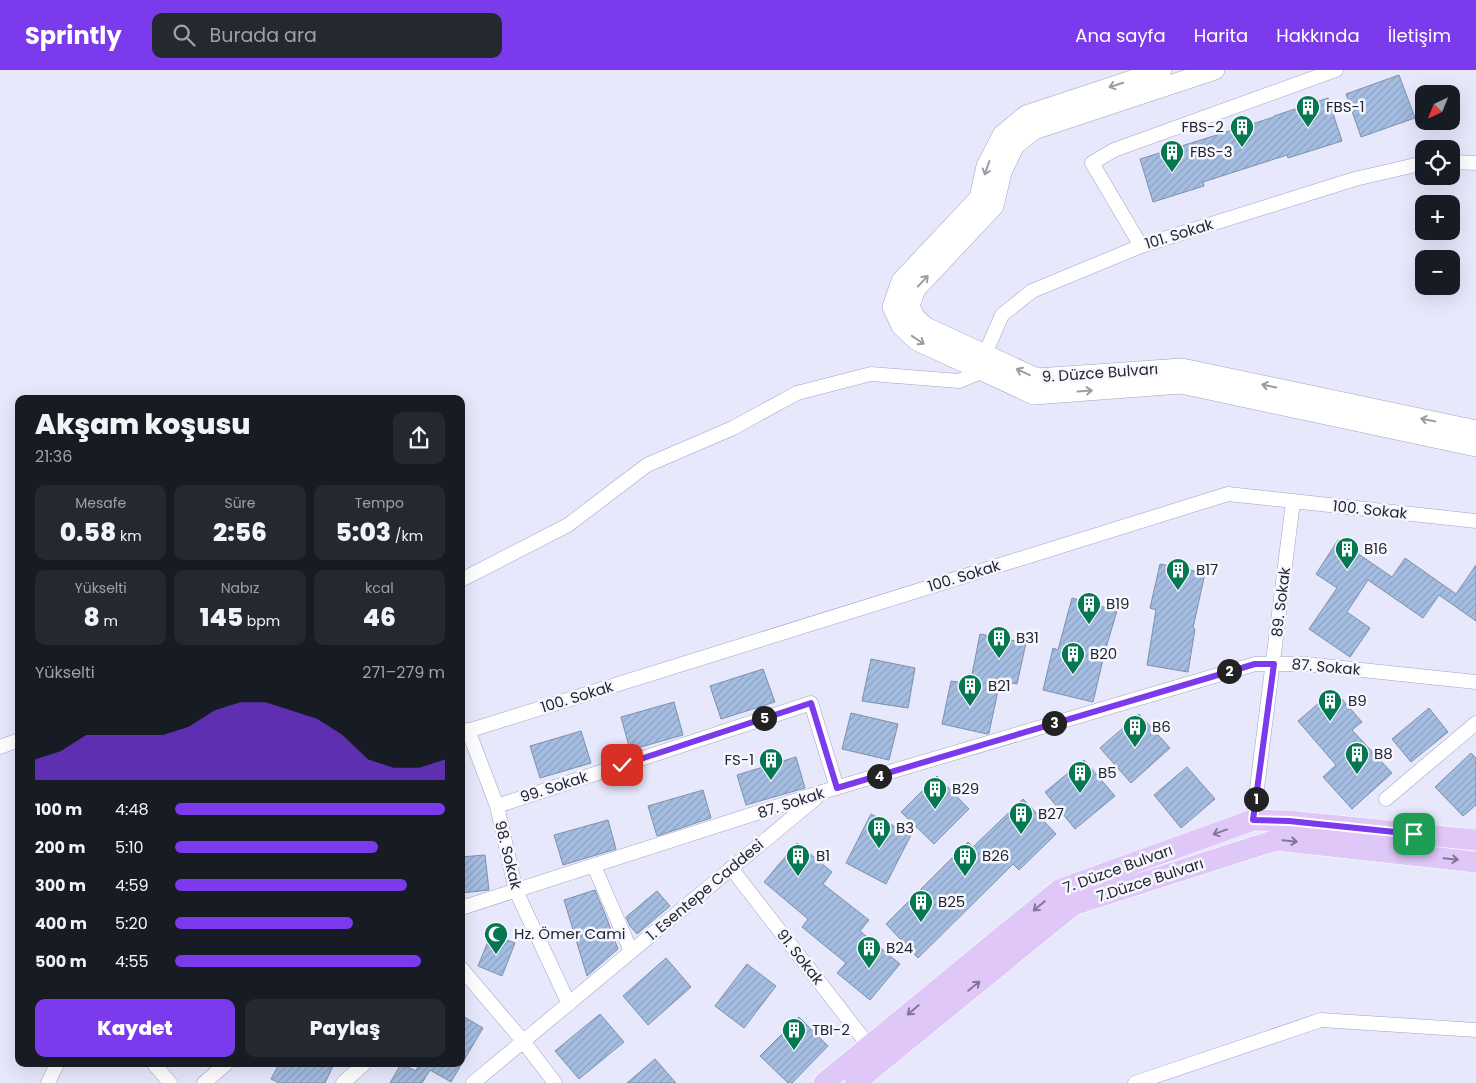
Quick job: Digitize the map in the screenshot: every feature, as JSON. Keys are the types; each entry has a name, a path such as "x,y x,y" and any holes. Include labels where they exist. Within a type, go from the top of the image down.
{"main road":[{"name":"9. Düzce Bulvarı","path":"1162,70 1026,115 1002,135 986,166 979,198 902,280 892,307 901,326 917,341 1037,378 1182,368 1476,430"},
{"name":"9. Düzce Bulvarı","path":"1215,70 1034,130 1015,145 1002,172 994,206 916,289 910,306 915,316 926,327 1034,395 1181,384 1476,447"},
{"name":"7. Düzce Bulvarı","path":"824,1083 1059,890 1253,820 1289,821 1476,840"},
{"name":"7.Düzce Bulvarı","path":"855,1083 1073,905 1276,840 1476,862"}],"street":[{"path":"1141,246 1092,164 1114,150 1336,70"},
{"path":"1460,162 1476,163"},
{"name":"101. Sokak","path":"984,363 1002,315 1032,292 1141,246 1355,180 1415,165"},
{"path":"465,578 568,525 647,465 733,428 797,393 870,374 959,381 984,363"},
{"name":"100. Sokak","path":"465,732 1228,494 1476,521"},
{"name":"89. Sokak","path":"1253,820 1293,502"},
{"name":"87. Sokak","path":"465,907 822,792 1255,664 1305,664 1476,682"},
{"name":"99. Sokak","path":"497,806 811,703 837,788"},
{"path":"1386,799 1476,723"},
{"name":"98. Sokak","path":"465,732 497,806 516,891 569,1004"},
{"path":"0,747 15,741"},
{"name":"1. Esentepe Caddesi","path":"473,1083 822,792"},
{"path":"594,866 631,952"},
{"name":"91. Sokak","path":"731,868 869,1046"},
{"path":"465,973 556,1083"},
{"path":"1135,1083 1321,1020 1476,1030"},
{"path":"48,1083 56,1067"},
{"path":"157,1067 170,1083"},
{"path":"204,1083 223,1067"},
{"path":"343,1083 361,1067"}],"building":[{"path":"1399,75 1415,118 1361,137 1346,94"},
{"path":"1328,98 1342,141 1288,158 1287,155 1203,182 1204,186 1153,202 1140,159"},
{"path":"1338,540 1392,577 1405,558 1456,594 1476,565 1476,621 1439,595 1423,618 1368,580 1347,612 1370,628 1350,657 1309,629 1337,588 1316,574"},
{"path":"1160,564 1205,573 1193,628 1195,629 1188,672 1147,665 1156,610 1150,608"},
{"path":"1072,598 1117,611 1093,702 1043,690 1053,648 1058,650"},
{"path":"980,634 1026,643 1017,684 1000,681 989,733 987,734 942,724 951,681 970,684"},
{"path":"871,659 915,668 908,708 862,701"},
{"path":"763,669 775,702 721,719 710,686"},
{"path":"1334,690 1362,722 1352,730 1392,773 1352,809 1323,777 1336,765 1298,721"},
{"path":"674,702 683,735 630,750 621,717"},
{"path":"1429,708 1448,732 1411,762 1392,739"},
{"path":"851,713 898,724 889,760 842,749"},
{"name":"B6","path":"1139,714 1170,748 1131,783 1100,748"},
{"path":"581,731 591,763 540,778 530,746"},
{"path":"1471,753 1476,758 1476,805 1463,816 1435,787"},
{"name":"FS-1","path":"796,757 805,788 746,805 737,775"},
{"name":"B5","path":"1084,760 1115,796 1075,829 1045,792"},
{"path":"1187,767 1215,799 1181,828 1154,795"},
{"name":"B29","path":"937,776 969,809 934,844 901,812"},
{"path":"703,790 711,818 657,836 648,806"},
{"path":"1023,799 1056,834 1019,870 1013,864 918,958 886,924 968,842 973,847"},
{"name":"B3","path":"871,814 911,835 886,884 846,863"},
{"path":"608,820 616,849 563,865 554,835"},
{"path":"797,843 832,872 823,884 869,920 860,931 900,964 870,1000 837,973 846,963 802,927 808,919 764,882"},
{"path":"485,855 489,890 465,893 465,857"},
{"path":"595,890 618,949 587,976 564,900"},
{"path":"657,891 670,906 637,934 630,926 626,917"},
{"name":"Hz. Ömer Cami","path":"491,934 515,943 502,976 478,966"},
{"path":"666,958 691,987 648,1025 623,996"},
{"path":"747,964 776,986 744,1028 715,1006"},
{"path":"600,1014 624,1042 579,1079 555,1051"},
{"path":"465,1017 483,1028 465,1058"},
{"name":"TBI-2","path":"799,1017 828,1046 792,1083 788,1083 760,1056"},
{"path":"655,1059 676,1083 627,1083"},
{"path":"277,1067 333,1067 325,1083 279,1083 271,1079"},
{"path":"399,1067 407,1067 416,1071 418,1067 460,1067 451,1082 430,1070 422,1083 390,1083"}],"place":[{"name":"FBS-1","path":"1308,128"},
{"name":"FBS-2","path":"1242,148"},
{"name":"FBS-3","path":"1172,173"},
{"name":"B16","path":"1347,570"},
{"name":"B17","path":"1178,591"},
{"name":"B19","path":"1089,625"},
{"name":"B31","path":"999,659"},
{"name":"B20","path":"1073,675"},
{"name":"B21","path":"970,707"},
{"name":"B9","path":"1330,722"},
{"name":"B6","path":"1135,748"},
{"name":"B8","path":"1357,775"},
{"name":"FS-1","path":"771,781"},
{"name":"B5","path":"1080,794"},
{"name":"B29","path":"935,810"},
{"name":"B27","path":"1021,835"},
{"name":"B3","path":"879,849"},
{"name":"B1","path":"798,877"},
{"name":"B26","path":"965,877"},
{"name":"B25","path":"921,923"},
{"name":"Hz. Ömer Cami","path":"496,955"},
{"name":"B24","path":"869,969"},
{"name":"TBI-2","path":"794,1051"}],"route":[{"path":"622,765 811,703 837,788 1255,664 1274,664 1253,820 1289,821 1414,834"}]}
